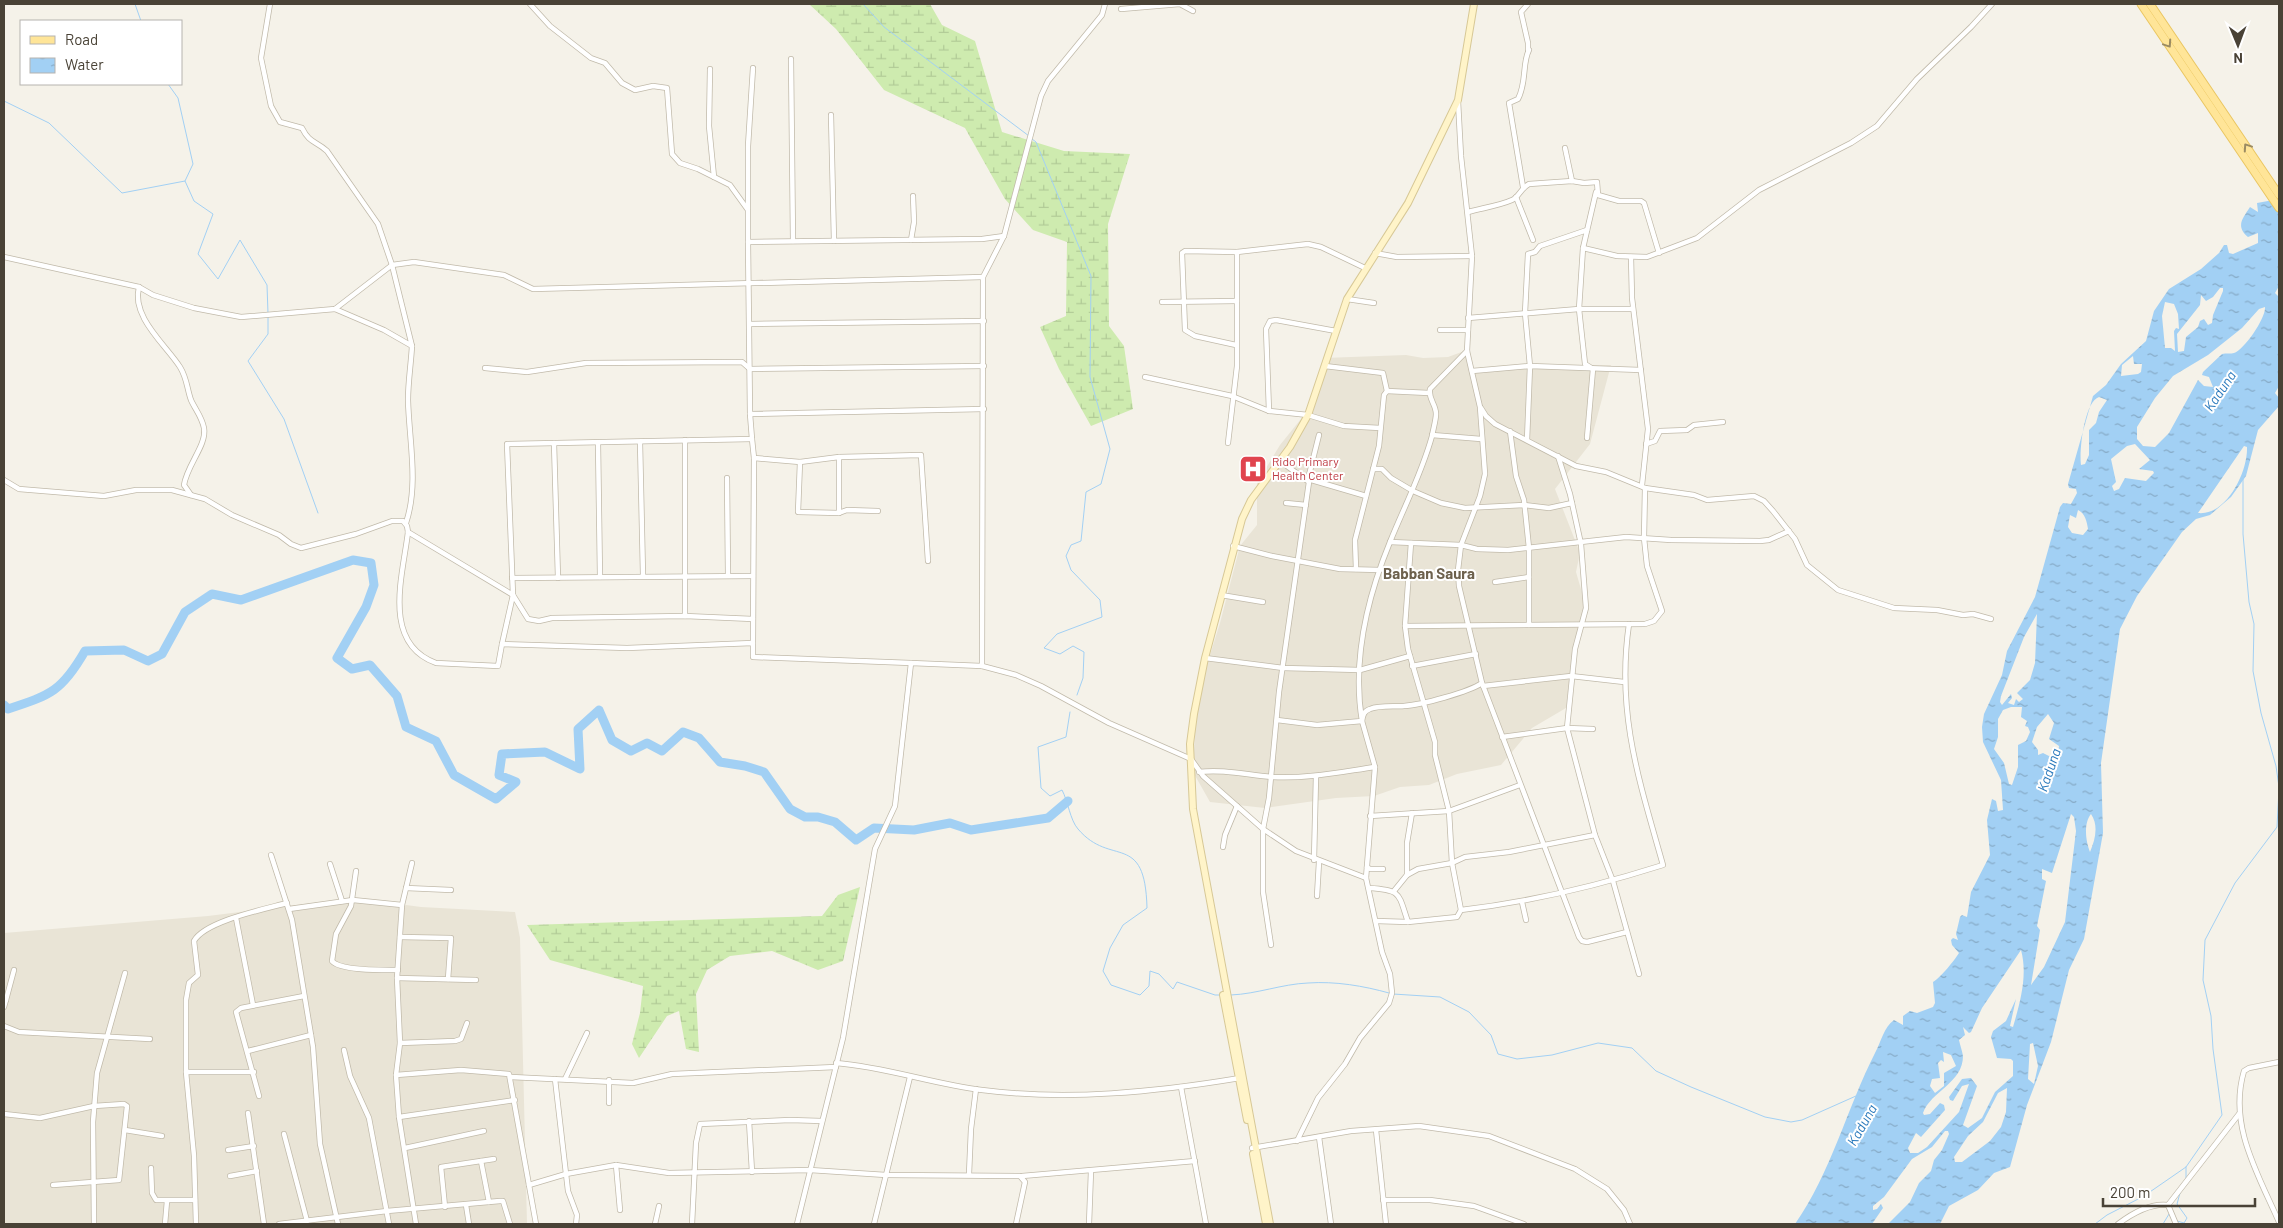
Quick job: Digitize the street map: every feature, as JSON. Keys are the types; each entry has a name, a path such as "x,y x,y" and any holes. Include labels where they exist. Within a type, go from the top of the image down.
{"main road":[{"path":"1270,1224 1191,821 1187,780 1191,759 1194,714 1221,595 1242,519 1251,500 1280,461 1308,415 1347,299 1408,203 1458,100 1474,4"},
{"path":"2141,4 2271,189 2279,195"},
{"path":"2150,4 2271,189 2279,208"},
{"path":"1254,1148 1266,1224"}],"street":[{"path":"270,4 261,54 271,106 280,122 302,128 309,141 327,151 378,224 392,265 412,346 408,398 412,491 411,507 406,522 408,532 400,597 400,622 404,636 426,660 436,663 498,666 513,595 507,444 752,439"},
{"path":"530,4 550,26 592,58 606,63 622,83 635,90 653,86 667,88 672,154 680,163 730,185 748,210"},
{"path":"982,666 983,277 1004,236 1042,96 1048,81 1102,15 1106,4"},
{"path":"1121,9 1151,8 1166,4 1180,4 1193,11"},
{"path":"1523,187 1509,103 1518,99 1522,93 1528,43 1521,12 1528,4"},
{"path":"1584,248 1631,257 1647,257 1697,238 1759,190 1851,143 1877,126 1917,79 1971,28 1992,4"},
{"path":"791,59 793,241"},
{"path":"710,68 708,126 714,177"},
{"path":"753,68 748,146 750,414 754,458 753,657 982,666 1016,675 1041,686 1109,723 1191,759 1199,772 1237,806 1263,828 1296,851 1317,861 1366,878"},
{"path":"1458,100 1461,156 1472,256 1467,351 1480,406 1485,474 1476,506 1461,545 1458,570 1459,586 1482,685 1582,941 1587,942 1628,932"},
{"path":"832,115 834,241"},
{"path":"1566,148 1572,181"},
{"path":"1468,212 1510,201 1516,197 1523,187 1529,184 1572,181 1584,183 1597,182"},
{"path":"1597,182 1598,195 1619,201 1641,201 1644,204 1659,252"},
{"path":"1593,368 1585,364 1579,309 1584,248 1597,182"},
{"path":"911,240 914,222 913,196"},
{"path":"1516,197 1534,240"},
{"path":"1527,440 1530,366 1525,313 1528,254 1535,252 1540,246 1587,230"},
{"path":"748,242 982,239 1004,236"},
{"path":"1236,345 1195,336 1185,330 1182,254 1196,250 1237,252 1308,244 1321,246 1365,268"},
{"path":"1228,443 1232,423 1232,396 1237,366 1237,252"},
{"path":"1375,254 1385,257 1472,256"},
{"path":"4,257 140,287 154,295 227,315 268,316 335,309 384,330 412,346"},
{"path":"1405,626 1645,624 1654,621 1662,612 1648,566 1644,538 1643,487 1648,429 1633,309 1631,257"},
{"path":"335,309 392,265 414,262 504,275 533,289 983,277"},
{"path":"140,287 138,292 143,314 150,330 181,368 192,400 204,426 205,437 186,473 184,485 191,495"},
{"path":"1347,299 1374,303"},
{"path":"1162,302 1183,303 1237,300"},
{"path":"1468,318 1579,309 1633,309"},
{"path":"1269,411 1266,329 1270,321 1276,320 1336,330"},
{"path":"750,324 984,321"},
{"path":"1440,330 1468,330"},
{"path":"1297,1141 1318,1098 1345,1064 1360,1038 1389,1003 1392,993 1390,974 1382,952 1366,878 1374,767 1362,721 1359,701 1360,670 1367,609 1390,542 1412,491 1432,435 1436,415 1429,393 1434,383 1467,351"},
{"path":"485,368 527,372 586,363 742,362 750,369 984,366"},
{"path":"1325,366 1384,373 1387,391 1384,395 1373,469 1354,540 1356,569"},
{"path":"1472,371 1530,366 1641,370"},
{"path":"1587,438 1593,368"},
{"path":"1145,377 1232,396 1269,411 1308,415 1344,426 1380,428"},
{"path":"1387,391 1429,393"},
{"path":"1480,406 1486,416 1510,431 1582,468 1606,472 1643,487 1706,500 1754,496 1764,501 1795,539 1807,565 1838,590 1894,608 1937,610 1962,615 1973,614 1991,619"},
{"path":"750,414 984,409"},
{"path":"1480,418 1486,416"},
{"path":"1646,444 1655,442 1660,431 1687,430 1694,425 1723,422"},
{"path":"1510,431 1516,476 1524,505 1529,548 1529,625"},
{"path":"1271,945 1263,892 1263,828 1271,777 1283,668 1299,562 1308,479 1319,435"},
{"path":"1432,435 1481,439"},
{"path":"685,440 685,616"},
{"path":"640,442 643,575"},
{"path":"554,443 558,578"},
{"path":"598,443 600,577"},
{"path":"754,458 800,462 839,457 921,454 928,561"},
{"path":"1558,456 1572,503 1581,544 1586,608 1575,649 1566,728 1595,835 1613,881 1639,974"},
{"path":"839,457 839,513"},
{"path":"1280,461 1308,479 1366,496"},
{"path":"800,462 798,512 839,513 847,510 878,511"},
{"path":"1373,469 1382,469 1391,478 1412,491 1441,503 1465,508 1524,505 1549,508 1572,503"},
{"path":"726,478 728,575"},
{"path":"4,480 19,489 104,496 146,490 165,490 191,495 205,499 232,515 279,534 291,544 301,548 356,534 392,521 406,522"},
{"path":"1286,503 1306,505"},
{"path":"1390,542 1461,545 1493,550 1581,544 1607,538 1769,540 1789,531"},
{"path":"408,532 513,595 528,619 539,622 552,618 685,616 753,619"},
{"path":"1376,921 1408,922 1457,917 1461,910 1452,863 1449,811 1435,756 1435,742 1412,666 1405,626 1412,543"},
{"path":"1234,546 1299,562 1340,569 1380,570"},
{"path":"512,578 643,575 716,578 728,575 753,576"},
{"path":"1495,582 1529,577"},
{"path":"1221,595 1263,602"},
{"path":"1461,910 1522,902 1613,881 1663,865 1631,748 1624,682 1625,652 1629,624"},
{"path":"502,644 627,648 752,643"},
{"path":"1412,666 1476,654"},
{"path":"1206,658 1283,668 1360,670 1410,656"},
{"path":"797,1224 836,1065 875,849 895,806 911,663"},
{"path":"1362,721 1367,710 1375,707 1406,706 1482,685 1571,676 1624,682"},
{"path":"1277,720 1316,725 1362,721"},
{"path":"1502,737 1566,728 1592,729"},
{"path":"1199,772 1220,771 1271,777 1316,776 1374,767"},
{"path":"1316,776 1317,896"},
{"path":"1370,816 1449,811 1520,785"},
{"path":"1223,847 1225,835 1237,806"},
{"path":"1407,875 1407,843 1412,813"},
{"path":"1394,891 1407,875 1418,869 1452,863 1464,857 1595,835"},
{"path":"271,855 289,909 311,1035 320,1144 338,1224"},
{"path":"412,863 402,905 397,978 400,1043 396,1075 399,1117 416,1224"},
{"path":"330,864 342,901"},
{"path":"1367,867 1370,869 1383,869"},
{"path":"356,871 353,900 336,934 332,961 335,965 347,967 398,970"},
{"path":"406,888 451,890"},
{"path":"1369,888 1394,891 1398,895 1408,922"},
{"path":"289,909 353,900 402,905"},
{"path":"1522,902 1526,920"},
{"path":"196,1224 196,1200 186,1072 186,1000 189,983 198,975 194,941 201,932 236,918 287,903"},
{"path":"236,918 253,1005"},
{"path":"400,937 451,938 448,980"},
{"path":"4,1007 14,970"},
{"path":"94,1224 94,1106 97,1073 125,973"},
{"path":"397,978 476,980"},
{"path":"259,1096 254,1072 236,1012 241,1008 253,1005 304,996"},
{"path":"400,1043 455,1041 461,1039 467,1023"},
{"path":"4,1026 19,1032 150,1039"},
{"path":"565,1079 587,1033"},
{"path":"248,1051 311,1035"},
{"path":"344,1050 350,1076 369,1118 388,1224"},
{"path":"2279,1062 2248,1068 2244,1071 2239,1114 2245,1146 2279,1222"},
{"path":"396,1075 460,1070 502,1073 511,1077 609,1080 633,1083 672,1074 836,1065 976,1089 1033,1095 1103,1094 1181,1087 1241,1078"},
{"path":"186,1072 254,1072"},
{"path":"511,1077 536,1224"},
{"path":"874,1224 910,1077"},
{"path":"555,1079 569,1200 577,1215 576,1224"},
{"path":"609,1080 609,1103"},
{"path":"1181,1087 1206,1224"},
{"path":"969,1174 971,1130 976,1089"},
{"path":"399,1117 515,1100"},
{"path":"4,1114 40,1118 94,1106 126,1104 119,1180 53,1185"},
{"path":"248,1113 264,1224"},
{"path":"2168,1205 2239,1114"},
{"path":"692,1224 696,1143 700,1124 822,1121"},
{"path":"749,1122 752,1172"},
{"path":"1254,1148 1319,1137 1419,1126 1489,1136 1536,1152 1575,1169 1608,1189 1624,1210 1630,1224"},
{"path":"125,1130 162,1136"},
{"path":"1376,1130 1386,1224"},
{"path":"405,1148 484,1131"},
{"path":"284,1134 307,1221"},
{"path":"1319,1137 1331,1224"},
{"path":"228,1150 254,1146"},
{"path":"445,1206 442,1167 494,1159"},
{"path":"481,1161 489,1202"},
{"path":"529,1185 566,1174 616,1165 669,1173 810,1170 886,1175 969,1174 1020,1176 1195,1161"},
{"path":"616,1165 620,1210"},
{"path":"151,1168 153,1197 156,1200 196,1200"},
{"path":"230,1176 257,1171"},
{"path":"1089,1224 1091,1171"},
{"path":"1016,1224 1025,1182 1020,1176"},
{"path":"1383,1200 1430,1200 1474,1206 1523,1224"},
{"path":"166,1224 167,1201"},
{"path":"279,1224 387,1211 503,1201 510,1224"},
{"path":"466,1204 469,1224"},
{"path":"2118,1224 2136,1211 2158,1204 2168,1205"},
{"path":"2168,1205 2176,1224"},
{"path":"655,1224 659,1206"}],"shaded area":[{"path":"1467,350 1473,368 1611,365 1590,444 1555,489 1580,553 1576,572 1583,596 1583,618 1574,641 1566,708 1532,728 1501,765 1457,774 1429,785 1400,787 1374,796 1336,798 1265,808 1210,802 1193,772 1195,728 1200,687 1220,623 1240,546 1257,525 1257,483 1280,445 1309,409 1324,358 1406,355 1423,358 1448,357"},
{"path":"354,898 421,907 515,912 520,938 527,1224 4,1224 4,933 208,916"}],"green space":[{"path":"809,4 930,4 942,25 975,41 1002,132 1064,151 1130,154 1108,224 1109,326 1124,346 1133,409 1091,426 1059,369 1040,327 1066,316 1067,242 1033,230 1005,199 965,128 884,90 836,29"},
{"path":"860,887 843,961 818,970 772,951 730,956 707,970 696,994 699,1052 686,1049 679,1011 667,1016 639,1058 632,1044 640,1013 643,986 550,960 527,925 822,916 838,895"}],"water":[{"name":"Kaduna","path":"2279,199 2279,286 2275,293 2279,297 2279,386 2275,393 2279,398 2279,406 2258,430 2246,476 2231,497 2210,515 2196,519 2182,532 2137,596 2120,629 2101,763 2103,833 2084,939 2069,970 2051,1042 2027,1105 2010,1167 1994,1173 1978,1190 1949,1206 1940,1224 1888,1224 1910,1202 1919,1183 1931,1171 1934,1160 1942,1150 1949,1134 1948,1131 1945,1131 1932,1147 1912,1159 1884,1197 1873,1206 1873,1210 1877,1209 1881,1204 1883,1208 1872,1224 1795,1224 1819,1184 1885,1031 1894,1020 1903,1025 1903,1016 1910,1011 1917,1013 1933,1007 1935,1003 1933,982 1947,969 1959,953 1952,945 1951,940 1953,938 1958,940 1956,934 1960,917 1962,915 1967,917 1971,892 1990,855 1987,820 1992,799 1996,801 1998,811 2003,810 2001,780 1983,742 1982,727 1984,714 2002,675 2007,651 2035,597 2060,507 2063,503 2071,504 2077,493 2076,489 2069,488 2068,484 2083,431 2081,465 2085,464 2089,455 2089,430 2096,423 2099,412 2107,400 2099,397 2090,408 2093,396 2106,385 2121,364 2146,341 2154,311 2169,289 2201,269 2219,253 2224,245 2227,245 2229,253 2233,254 2258,243 2258,233 2248,237 2241,226 2243,218 2250,207 2258,212 2257,203","holes":["2220,288 2223,288 2212,323 2208,325 2204,319 2200,321 2198,327 2186,337 2184,351 2178,352 2177,334 2200,305 2201,295 2206,301 2213,297","2165,302 2174,304 2178,314 2179,329 2176,328 2174,331 2175,351 2171,348 2165,348 2162,316","2265,307 2258,326 2243,346 2234,353 2222,354 2203,372 2202,375 2209,377 2213,387 2204,386 2198,380 2169,433 2155,447 2143,446 2137,439 2137,427 2155,398 2173,376 2208,355 2242,328 2259,309","2133,356 2134,364 2142,364 2141,372 2121,376 2122,365","2135,444 2150,460 2139,469 2153,471 2154,473 2146,481 2125,478 2119,489 2114,491 2112,486 2116,482 2111,459 2127,446","2244,446 2247,447 2244,468 2240,479 2227,500 2208,512 2198,513","2078,510 2084,515 2088,529 2083,535 2072,533 2068,527 2070,515 2076,518","2037,614 2035,663 2030,680 2017,693 2023,699 2019,702 2016,699 2014,705 2008,703 2012,698 2011,694 2002,705 2000,702 2024,637","2011,707 2022,707 2021,717 2027,721 2025,726 2028,727 2030,732 2026,741 2018,745 2018,767 2012,785 2009,784 2004,763 1994,749 1998,737 1998,719 2003,710","2048,714 2054,723 2049,739 2059,746 2058,753 2049,756 2043,753 2038,755 2038,750 2032,742 2037,727","2071,814 2074,817 2076,831 2065,922 2044,967 2031,985 2040,930 2037,926 2046,881 2042,879 2042,869 2052,873","2091,814 2096,828 2090,852 2086,833 2088,818","2021,950 2024,969 2023,979 2013,1027 2010,1026 2016,999 2006,1021 1993,1031 1991,1037 1997,1058 2011,1059 2013,1061 2013,1076 1995,1092 1982,1118 1968,1128 1963,1125 1977,1086 1971,1078 1962,1079 1949,1097 1953,1101 1962,1086 1969,1084 1959,1112 1927,1147 1918,1153 1910,1153 1908,1148 1916,1133 1921,1137 1945,1110 1944,1105 1940,1103 1930,1114 1924,1115 1923,1113 1927,1105 1958,1073 1962,1065 1963,1056 1959,1040 1965,1035 1963,1027 1969,1033 1982,1008","2033,1043 2038,1066 2034,1084 2028,1079 2030,1044","1943,1052 1951,1055 1956,1066 1944,1073 1944,1086 1935,1093 1930,1086 1932,1079 1940,1078 1938,1063 1941,1060 1944,1062","2007,1088 2006,1112 2001,1127 1990,1141 1962,1162 1955,1162 1954,1157 1968,1136 1983,1122 1998,1093"]}],"waterway":[{"path":"135,4 141,20"},
{"path":"863,4 884,27 1029,136"},
{"path":"169,85 178,98 193,164 185,181"},
{"path":"4,101 49,123 122,193 185,181 194,201 213,214 198,254 218,279 240,240 267,285 268,313"},
{"path":"1032,139 1036,142 1091,276 1090,377 1110,449 1101,484 1086,492 1081,541 1071,545 1066,556 1071,570 1100,600 1102,617 1057,634 1044,648 1060,654 1073,646 1084,652 1083,678 1077,695"},
{"path":"268,317 268,334 248,361 284,419 318,513"},
{"path":"2243,479 2243,534 2249,602 2254,624 2253,671 2261,713 2276,766 2279,787"},
{"path":"4,705 8,709 35,700 54,690 69,675 85,651 124,650 148,661 162,654 185,612 212,594 241,600 353,560 371,563 374,585 366,607 337,658 352,669 370,665 397,696 406,727 436,741 454,775 496,799 516,782 499,775 502,754 545,752 580,769 578,729 599,710 612,740 631,751 647,743 662,751 683,732 699,738 720,762 745,766 764,772 790,809 805,817 818,817 835,822 856,840 874,828 914,830 950,823 971,830 1048,818 1068,801"},
{"path":"1070,712 1066,737 1038,747 1041,788 1050,796 1062,790 1073,821 1078,829 1090,840 1102,847 1133,859 1140,868 1145,884 1147,908 1123,925 1110,948 1103,971 1111,985 1140,995 1149,986 1150,971 1159,974 1173,989 1177,982 1215,995 1222,995"},
{"path":"2095,1224 2107,1215 2144,1196 2186,1167 2222,1115 2213,1049 2211,1016 2203,980 2205,940 2235,883 2277,827 2279,789"},
{"path":"1231,995 1298,984 1318,983 1349,985 1389,993"},
{"path":"1393,994 1440,997 1469,1012 1491,1035 1498,1054 1517,1059 1552,1055 1598,1043 1632,1048 1656,1071 1765,1117 1791,1122 1802,1120 1856,1096"},
{"path":"2186,1167 2186,1178"},
{"path":"2177,1221 2184,1223 2187,1218 2177,1204 2180,1193"},
{"path":"2163,1224 2169,1214 2171,1215"}],"place":[{"name":"Rido Primary Health Center","path":"1253,469"}],"district":[{"name":"Babban Saura","path":"1429,574"}]}
